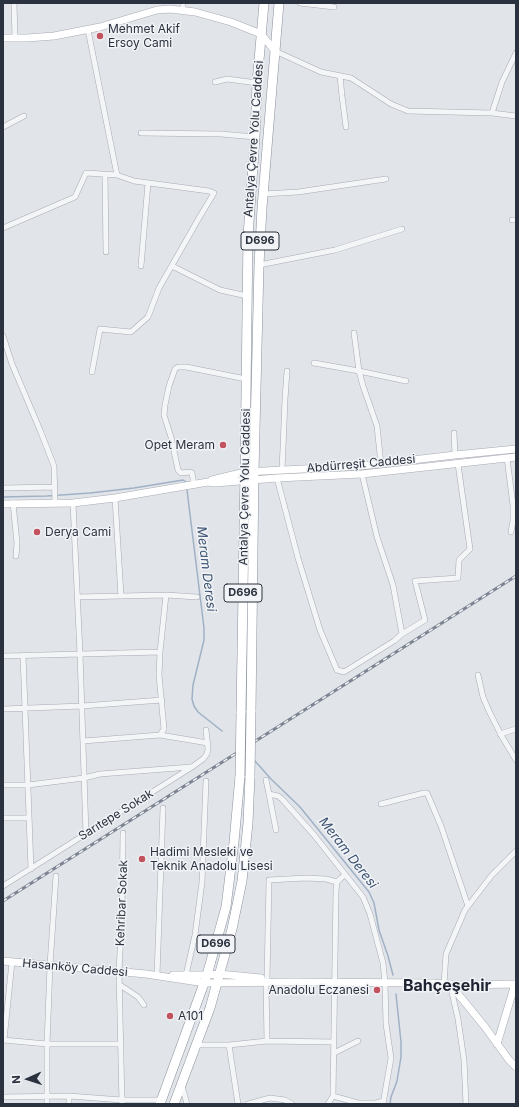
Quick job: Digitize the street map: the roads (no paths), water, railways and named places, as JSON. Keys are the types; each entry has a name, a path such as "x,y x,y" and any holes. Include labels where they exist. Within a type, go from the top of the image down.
{"highway":[{"name":"Antalya Çevre Yolu Caddesi","path":"174,1104 210,1008 232,929 242,882 248,823 251,712 250,476 246,379 248,236 257,83 264,3"},
{"name":"Antalya Çevre Yolu Caddesi","path":"160,1102 206,979 226,907 234,842 240,776 241,713 259,265 263,194 279,3"}],"street":[{"path":"14,3 15,38"},
{"path":"300,3 334,6"},
{"path":"3,38 54,36 88,30 157,10 183,6 196,12 231,22 261,34 275,51 321,72 351,78 390,104 408,111 492,113 516,116"},
{"path":"88,30 117,175"},
{"path":"492,113 502,82 516,53"},
{"path":"340,76 346,127"},
{"path":"215,82 227,79 257,83"},
{"path":"3,127 24,116"},
{"path":"141,133 221,134 255,137"},
{"path":"3,228 75,197 86,173 117,175 134,181 209,191 214,193 159,288 148,317 131,332 100,329 92,372"},
{"path":"105,174 106,252"},
{"path":"263,194 298,192 386,179"},
{"path":"141,266 148,183"},
{"path":"259,265 335,250 402,229"},
{"path":"172,266 220,290 247,296"},
{"path":"354,333 359,371 377,426 381,464"},
{"path":"3,336 12,364 54,466 55,501"},
{"path":"314,363 406,381"},
{"path":"194,485 192,473 181,473 178,470 172,437 164,415 169,386 175,369 178,367 186,367 246,379"},
{"path":"282,470 285,399 288,371"},
{"path":"454,433 455,454"},
{"name":"Abdürreşit Caddesi","path":"3,504 55,501 72,503 115,498 194,485 215,479 250,476 282,470 381,464 455,454 516,449"},
{"name":"Abdürreşit Caddesi","path":"250,476 277,478 362,474 516,457"},
{"path":"507,458 513,505 511,532"},
{"path":"277,478 298,558 320,630 337,670 344,672 425,620 415,581 458,578 459,560 470,549 458,464"},
{"path":"362,474 377,537 393,585 402,634"},
{"path":"3,488 55,489"},
{"path":"115,498 121,596"},
{"path":"13,503 17,543 16,556"},
{"path":"72,503 80,654 86,834"},
{"path":"77,597 166,595 197,597"},
{"path":"160,735 164,728 160,675 160,652 166,595"},
{"path":"3,656 160,652"},
{"path":"23,656 31,869"},
{"path":"478,675 483,697 489,711 500,734 516,760"},
{"path":"3,709 82,706 162,700"},
{"path":"500,734 516,729"},
{"path":"83,741 160,735 208,743 206,730"},
{"name":"Sarıtepe Sokak","path":"3,886 192,767 207,754 208,743"},
{"path":"3,785 28,785 84,778 100,774 192,767"},
{"path":"266,780 276,830"},
{"path":"186,975 195,935 202,882 206,781"},
{"path":"381,804 424,793 427,794 441,826 468,906"},
{"path":"269,794 278,796 282,799 314,835 362,897 370,914 383,963 386,1024 391,1058 383,1102 358,1103 333,1096"},
{"path":"157,975 163,808"},
{"path":"3,818 29,818"},
{"name":"Kehribar Sokak","path":"122,1102 119,972 122,911 123,833"},
{"path":"466,1104 464,1060 458,1019 447,984 446,954 465,910 492,875 516,851"},
{"path":"328,1104 333,1096 336,891 337,882 346,875"},
{"path":"47,1104 47,1044 50,965 56,876"},
{"path":"267,1041 266,980 269,880 306,878 326,879 337,882"},
{"name":"Hasanköy Caddesi","path":"3,961 146,974"},
{"path":"12,962 3,1040 47,1044 121,1044"},
{"path":"146,974 206,979 251,977 266,980"},
{"path":"146,974 186,975 206,979"},
{"path":"218,978 292,982 515,984 497,1044"},
{"path":"447,984 516,1067"},
{"path":"120,985 138,997 144,1005"},
{"path":"196,1045 229,1045 267,1041 334,1042"},
{"path":"334,1053 358,1041"},
{"path":"229,1045 238,1104"},
{"path":"182,1084 187,1104"},
{"path":"3,1097 68,1096 122,1102 160,1102"},
{"path":"68,1096 69,1104"},
{"path":"248,1104 270,1098 285,1100 292,1104"}],"waterway":[{"name":"Meram Deresi","path":"3,497 90,493 183,480 186,482"},
{"name":"Meram Deresi","path":"187,490 204,628 204,640 193,685 192,699 198,712 222,731"},
{"name":"Meram Deresi","path":"255,761 300,807 369,892 374,903 379,930 393,975"},
{"name":"Meram Deresi","path":"390,1104 397,1081 401,1057 396,994"}],"railway":[{"path":"3,901 516,576"}],"place":[{"name":"Mehmet Akif Ersoy Cami","path":"100,36"},
{"name":"Opet Meram","path":"223,445"},
{"name":"Derya Cami","path":"37,532"},
{"name":"Hadimi Mesleki ve Teknik Anadolu Lisesi","path":"142,859"},
{"name":"Anadolu Eczanesi","path":"377,990"},
{"name":"A101","path":"170,1016"}],"district":[{"name":"Bahçeşehir","path":"447,986"}]}
